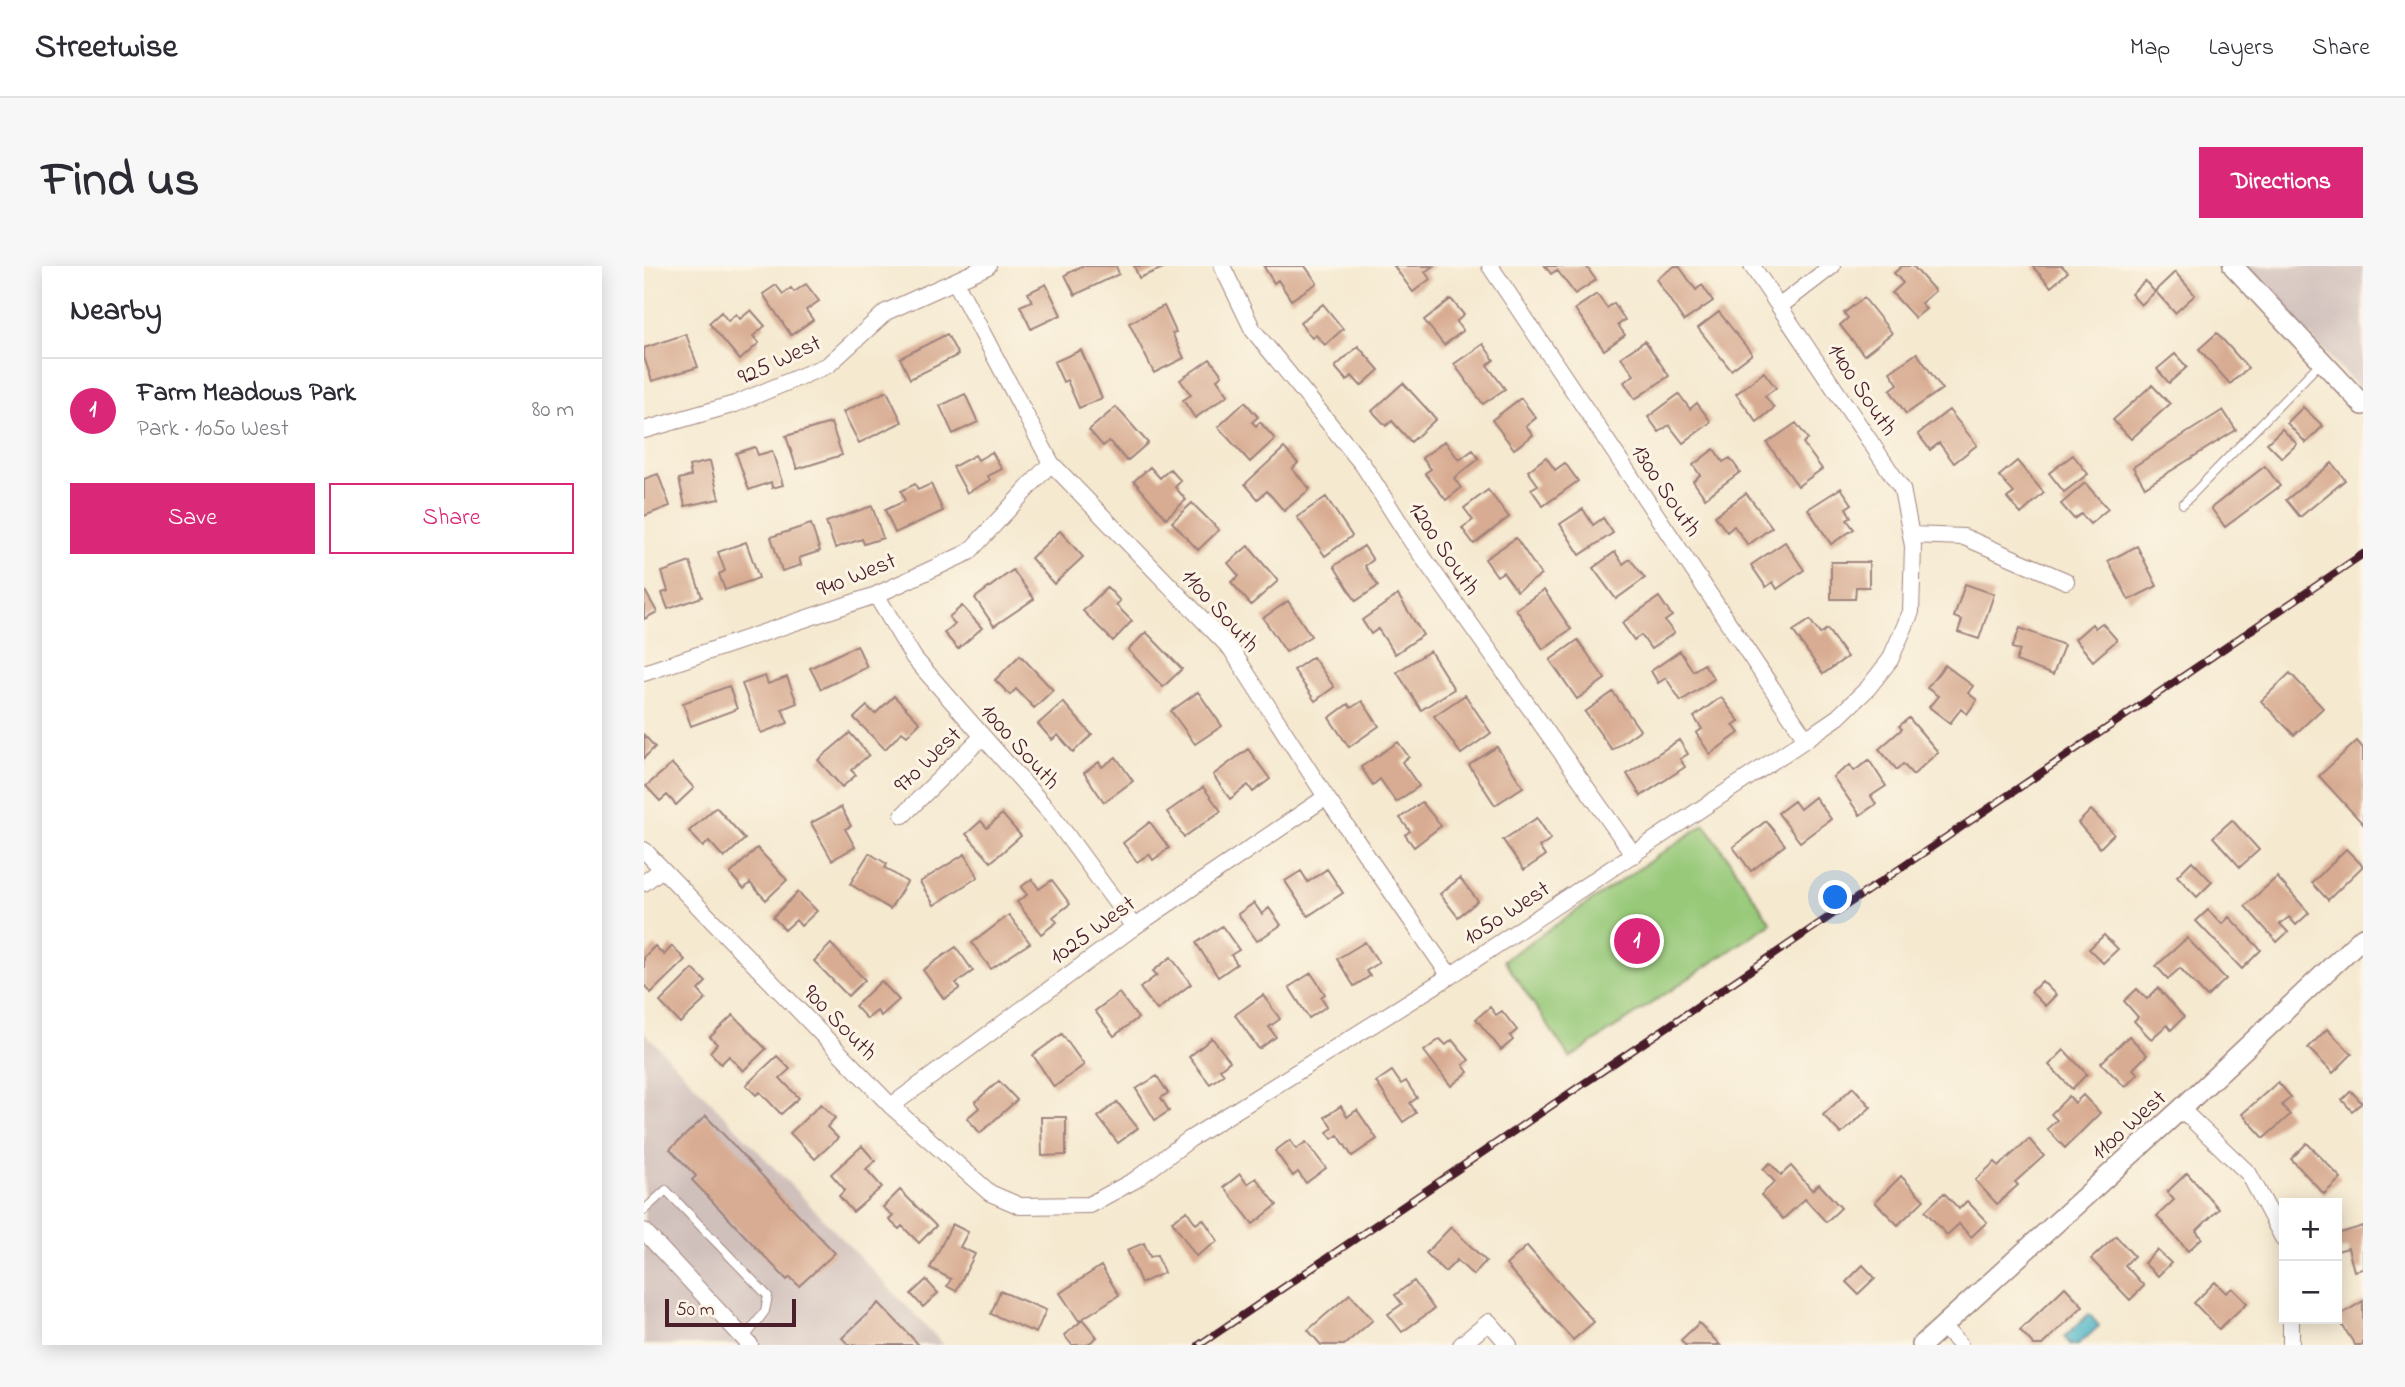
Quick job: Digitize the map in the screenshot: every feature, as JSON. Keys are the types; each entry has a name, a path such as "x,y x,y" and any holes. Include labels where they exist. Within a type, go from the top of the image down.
{"street":[{"name":"925 West","path":"644,429 735,404 828,365 886,312 988,266"},
{"name":"1200 South","path":"1222,266 1253,330 1363,465 1410,539 1634,855"},
{"name":"1300 South","path":"1490,266 1806,739"},
{"name":"1400 South","path":"1752,266 1902,489 1912,540"},
{"path":"1780,306 1832,266"},
{"path":"2233,266 2363,405"},
{"name":"1100 South","path":"954,281 1051,463 1231,649 1326,797 1450,976"},
{"name":"940 West","path":"644,673 876,595 969,552 1051,463"},
{"path":"1912,540 1964,537 2066,581"},
{"name":"1050 West","path":"1020,1206 1089,1205 1135,1180 1190,1139 1450,976 1839,717 1868,688 1890,660 1911,612 1912,540"},
{"name":"1000 South","path":"876,595 914,658 1052,815 1133,927"},
{"name":"970 West","path":"903,815 982,737"},
{"name":"1025 West","path":"891,1106 1133,927 1326,797"},
{"name":"900 South","path":"644,850 891,1106 990,1194 1020,1206"},
{"path":"644,883 662,869"},
{"name":"1100 West","path":"1922,1345 2182,1109 2363,937"},
{"path":"2182,1109 2249,1174 2279,1231"},
{"path":"644,1231 747,1342"},
{"path":"1461,1345 1489,1322 1509,1345"},
{"path":"2291,1324 2291,1345"},
{"path":"1943,1326 1959,1345"}],"lane":[{"path":"2183,504 2322,361"},
{"path":"644,1210 666,1190 768,1296 765,1311 747,1342"}],"shaded area":[{"path":"2245,266 2363,266 2363,393"},
{"path":"644,1032 944,1345 644,1345"}],"green space":[{"path":"1705,824 1771,923 1570,1058 1504,960"}],"water":[{"path":"2089,1314 2099,1326 2078,1345 2071,1345 2064,1337"}],"building":[{"path":"1082,266 1116,266 1119,274 1075,295 1065,275"},
{"path":"1134,266 1168,266 1139,278"},
{"path":"1305,266 1317,283 1291,300 1278,280 1274,283 1264,267"},
{"path":"1394,266 1433,266 1425,272 1430,279 1413,292"},
{"path":"1545,266 1586,266 1596,280 1575,294 1557,270 1551,274"},
{"path":"1679,266 1696,290 1702,285 1713,301 1684,321 1656,279"},
{"path":"1902,266 1913,266 1935,291 1921,303 1926,309 1915,318 1892,293 1903,283 1894,273"},
{"path":"2032,266 2062,266 2068,272 2051,287"},
{"path":"2175,272 2195,295 2175,313 2155,291"},
{"path":"2145,281 2155,292 2141,305 2131,294"},
{"path":"806,284 819,301 806,310 813,320 791,335 763,294 776,285 783,294 791,288 794,292"},
{"path":"1046,284 1061,315 1031,329 1020,306 1032,301 1028,293"},
{"path":"1597,294 1607,308 1614,303 1625,320 1618,325 1625,335 1604,350 1575,309"},
{"path":"1864,298 1892,333 1864,355 1840,325 1848,318 1844,313"},
{"path":"1451,299 1464,315 1456,322 1463,331 1444,345 1424,320"},
{"path":"1323,304 1343,329 1325,345 1316,335 1312,338 1300,323"},
{"path":"1164,306 1176,332 1172,333 1184,358 1154,373 1129,323"},
{"path":"751,310 765,326 753,336 759,343 740,360 709,323 721,312 728,321 736,314 740,319"},
{"path":"1719,312 1752,354 1731,370 1698,328"},
{"path":"2217,333 2248,368 2230,384 2199,349"},
{"path":"686,334 698,367 652,381 644,357 644,348"},
{"path":"947,334 958,355 910,379 900,358"},
{"path":"1645,341 1669,376 1635,399 1624,382 1634,375 1621,357"},
{"path":"1483,344 1494,360 1487,365 1505,389 1483,404 1454,364"},
{"path":"1358,346 1379,370 1361,386 1352,376 1347,381 1335,367"},
{"path":"1081,350 1102,398 1079,408 1067,380 1063,382 1054,362"},
{"path":"1917,353 1942,389 1906,414 1890,390 1898,384 1890,372"},
{"path":"2175,354 2187,367 2169,383 2157,369"},
{"path":"1210,359 1222,375 1217,379 1228,395 1195,418 1183,400 1191,395 1180,380"},
{"path":"1764,372 1776,388 1765,396 1774,408 1757,422 1736,394"},
{"path":"1403,383 1436,419 1411,442 1392,421 1386,426 1372,411"},
{"path":"2152,385 2170,404 2131,439 2113,420"},
{"path":"887,391 902,422 859,443 843,412"},
{"path":"965,394 978,422 953,434 940,406"},
{"path":"1679,394 1690,409 1697,403 1711,422 1683,443 1669,425 1659,432 1648,417"},
{"path":"1521,398 1536,418 1526,426 1533,435 1514,449 1492,420"},
{"path":"1245,402 1258,417 1252,422 1256,426 1260,422 1275,439 1250,462 1218,427"},
{"path":"1116,407 1148,443 1127,461 1109,441 1103,446 1089,430"},
{"path":"2303,407 2323,426 2306,443 2287,423"},
{"path":"1949,410 1977,445 1954,463 1939,443 1930,450 1918,434"},
{"path":"2223,410 2236,430 2145,487 2133,467"},
{"path":"831,423 842,455 797,469 786,436"},
{"path":"1796,423 1808,439 1803,443 1822,469 1798,486 1767,443"},
{"path":"2282,429 2297,444 2282,458 2267,443"},
{"path":"1445,441 1459,460 1473,450 1479,459 1454,478 1461,488 1446,500 1425,473 1431,469 1422,458"},
{"path":"755,447 758,455 772,451 783,485 772,488 771,482 749,490 736,453"},
{"path":"1284,448 1298,463 1292,469 1310,489 1284,511 1267,491 1258,499 1245,484"},
{"path":"1714,449 1723,462 1730,458 1740,472 1705,498 1693,481 1700,475 1693,465"},
{"path":"992,452 1002,469 988,476 990,480 967,493 953,467 975,455 978,460"},
{"path":"2073,455 2088,474 2064,492 2049,473"},
{"path":"1546,457 1555,470 1565,463 1578,481 1543,506 1531,489 1538,485 1528,471"},
{"path":"710,461 719,499 685,506 679,479 691,476 689,466"},
{"path":"2017,461 2044,493 2021,514 2007,498 2014,493 1999,476"},
{"path":"2332,463 2345,480 2300,517 2286,500"},
{"path":"2265,466 2280,486 2225,527 2211,508"},
{"path":"1150,467 1160,478 1170,469 1181,481 1175,487 1186,500 1166,518 1134,481"},
{"path":"658,474 670,506 644,516 644,479"},
{"path":"2085,483 2108,509 2090,524 2081,514 2074,519 2061,504"},
{"path":"915,484 918,490 931,484 943,511 895,533 885,510 905,501 901,491"},
{"path":"1841,488 1852,504 1846,508 1851,517 1847,520 1854,529 1831,544 1808,509"},
{"path":"1488,490 1509,517 1474,544 1462,528 1473,520 1464,508"},
{"path":"1746,493 1772,527 1748,545 1734,526 1727,532 1715,516"},
{"path":"1326,497 1352,536 1325,556 1297,517"},
{"path":"1192,503 1219,530 1198,550 1172,522"},
{"path":"872,506 883,538 864,544 862,539 835,548 826,522"},
{"path":"1583,509 1593,525 1603,518 1613,533 1580,555 1560,524"},
{"path":"811,524 820,551 799,558 801,565 782,571 771,537"},
{"path":"1060,531 1083,557 1054,584 1031,558"},
{"path":"1516,538 1541,575 1517,591 1503,572 1497,576 1485,559"},
{"path":"746,542 759,578 725,590 719,574 725,571 718,552"},
{"path":"1785,542 1804,570 1777,589 1773,582 1766,587 1751,565"},
{"path":"1248,546 1278,581 1251,605 1231,582 1239,576 1228,563"},
{"path":"1364,546 1373,560 1365,566 1378,586 1356,601 1334,566"},
{"path":"2137,546 2157,586 2129,600 2108,561"},
{"path":"1615,552 1623,564 1630,559 1645,578 1616,599 1593,568"},
{"path":"690,562 702,597 668,609 662,593 668,591 662,572"},
{"path":"1831,562 1869,562 1869,587 1856,587 1855,599 1831,599"},
{"path":"1013,570 1034,599 994,626 975,598"},
{"path":"1965,584 1994,594 1979,639 1958,632 1962,620 1954,617"},
{"path":"1107,587 1120,601 1116,605 1132,621 1113,641 1083,611"},
{"path":"644,589 657,612 644,619"},
{"path":"1544,590 1571,629 1543,649 1516,609"},
{"path":"1398,595 1423,635 1395,654 1378,629 1371,634 1362,620"},
{"path":"1659,597 1672,616 1665,621 1674,633 1651,649 1641,635 1634,640 1622,623"},
{"path":"1288,601 1311,636 1286,652 1263,618"},
{"path":"962,606 982,628 958,649 944,633 955,624 949,617"},
{"path":"1810,620 1820,634 1827,629 1847,657 1823,674 1793,631"},
{"path":"2102,623 2117,640 2093,661 2075,639 2092,624 2095,628"},
{"path":"2020,628 2064,645 2053,675 2016,661 2020,650 2012,648"},
{"path":"1146,632 1182,669 1163,687 1128,650"},
{"path":"1578,640 1605,679 1577,699 1550,660"},
{"path":"857,645 867,667 821,689 810,668"},
{"path":"1430,651 1454,689 1421,710 1397,672"},
{"path":"1680,651 1693,671 1704,664 1714,679 1681,701 1666,678 1658,683 1651,671"},
{"path":"1020,655 1053,690 1034,708 1016,689 1010,695 995,680"},
{"path":"1313,657 1334,687 1315,701 1294,670"},
{"path":"1945,665 1973,686 1968,693 1977,700 1967,714 1961,709 1950,723 1929,707 1938,696 1927,688"},
{"path":"2290,673 2323,708 2294,735 2261,701"},
{"path":"765,676 768,684 787,677 797,703 782,709 788,723 761,733 742,684"},
{"path":"729,686 737,709 691,726 683,703"},
{"path":"1198,692 1222,726 1195,744 1171,711"},
{"path":"1613,692 1640,730 1612,750 1585,712"},
{"path":"1465,695 1491,733 1461,754 1434,716"},
{"path":"894,696 920,723 907,736 902,732 885,749 854,718 867,706 875,714"},
{"path":"1721,697 1739,721 1733,725 1739,733 1710,754 1696,733 1702,729 1694,717"},
{"path":"1362,701 1379,726 1349,747 1329,718 1348,704 1351,708"},
{"path":"1063,702 1092,735 1073,752 1058,735 1052,740 1038,724"},
{"path":"1909,718 1938,752 1913,775 1903,764 1897,770 1879,749 1902,729 1899,726"},
{"path":"850,733 869,755 851,770 856,775 842,787 818,760"},
{"path":"644,735 655,747 644,758"},
{"path":"1679,740 1688,754 1680,759 1685,767 1641,796 1627,774"},
{"path":"2357,741 2363,748 2363,824 2319,776"},
{"path":"1398,742 1409,757 1402,762 1419,786 1396,802 1380,779 1373,785 1361,767"},
{"path":"1497,747 1523,787 1495,805 1469,765"},
{"path":"1248,749 1270,779 1253,792 1248,785 1230,799 1213,775"},
{"path":"1116,757 1133,781 1104,802 1084,773 1099,762 1102,767"},
{"path":"1869,760 1886,786 1871,796 1876,804 1860,815 1833,777 1850,765 1854,771"},
{"path":"672,764 694,788 676,805 667,795 660,801 646,786"},
{"path":"1203,787 1221,811 1184,837 1167,812"},
{"path":"1815,797 1831,819 1800,842 1778,813 1794,801 1800,809"},
{"path":"1422,802 1441,826 1414,847 1405,835 1410,831 1400,818"},
{"path":"716,807 745,839 724,858 709,841 703,847 689,831"},
{"path":"841,807 851,826 845,829 855,847 832,860 811,823"},
{"path":"2091,810 2114,834 2100,848 2078,823"},
{"path":"1002,814 1021,836 991,862 966,834 981,821 987,828"},
{"path":"1537,818 1551,839 1539,847 1545,856 1524,870 1503,840"},
{"path":"2232,820 2259,850 2240,867 2213,837"},
{"path":"1766,821 1785,845 1751,871 1733,847"},
{"path":"1150,822 1169,848 1153,860 1149,854 1137,862 1123,843"},
{"path":"757,848 787,880 766,900 750,883 744,889 730,874"},
{"path":"2346,849 2363,866 2328,900 2312,883"},
{"path":"869,853 887,864 885,868 907,882 890,909 850,884"},
{"path":"965,854 978,877 934,905 920,882"},
{"path":"2192,861 2212,882 2197,897 2177,876"},
{"path":"1327,869 1343,893 1308,916 1285,881 1301,871 1308,882"},
{"path":"2277,877 2309,913 2296,925 2289,917 2280,924 2288,932 2277,942 2245,906"},
{"path":"1460,878 1478,901 1458,917 1440,894"},
{"path":"1032,879 1039,889 1052,880 1070,904 1053,917 1057,922 1041,934 1017,902 1027,895 1021,887"},
{"path":"798,892 817,911 801,926 796,920 785,930 773,917"},
{"path":"1254,903 1262,914 1269,908 1281,925 1257,941 1238,914"},
{"path":"2208,910 2222,924 2229,917 2261,950 2242,969 2196,921"},
{"path":"1009,915 1030,943 991,969 972,943"},
{"path":"1222,926 1239,950 1231,955 1237,964 1218,977 1196,943"},
{"path":"2104,935 2118,949 2103,963 2089,949"},
{"path":"2187,938 2226,979 2207,997 2180,968 2168,979 2156,966"},
{"path":"1365,942 1379,963 1366,971 1370,976 1354,986 1337,959"},
{"path":"831,944 865,980 848,996 814,961"},
{"path":"655,946 664,955 672,946 685,960 651,993 644,985 644,957"},
{"path":"956,947 973,971 956,983 960,988 944,999 923,970"},
{"path":"1171,957 1191,984 1157,1010 1140,988 1157,975 1153,971"},
{"path":"693,969 706,982 698,990 706,999 680,1023 660,1002"},
{"path":"1311,973 1325,994 1321,997 1327,1006 1309,1018 1289,987"},
{"path":"881,981 899,1000 881,1016 877,1011 867,1019 855,1006"},
{"path":"2042,981 2056,995 2045,1006 2031,992"},
{"path":"2158,988 2184,1017 2171,1030 2167,1025 2151,1039 2134,1021 2138,1017 2124,1001 2137,989 2147,999"},
{"path":"1119,993 1138,1018 1114,1036 1095,1011"},
{"path":"1263,995 1280,1019 1269,1027 1276,1037 1259,1049 1235,1015"},
{"path":"1490,1007 1496,1015 1502,1011 1517,1030 1510,1036 1513,1040 1501,1050 1476,1019"},
{"path":"733,1015 766,1049 743,1071 729,1056 721,1064 710,1052 717,1044 710,1037"},
{"path":"2327,1029 2352,1054 2333,1073 2308,1048"},
{"path":"1062,1034 1084,1065 1054,1087 1033,1055"},
{"path":"2129,1036 2147,1055 2133,1069 2138,1074 2125,1087 2101,1063"},
{"path":"1212,1038 1230,1061 1220,1069 1224,1074 1210,1084 1189,1057"},
{"path":"1440,1039 1446,1045 1452,1040 1469,1060 1463,1065 1468,1072 1451,1086 1424,1051"},
{"path":"2064,1050 2087,1074 2072,1089 2049,1065"},
{"path":"777,1056 790,1069 780,1078 799,1098 781,1114 760,1092 756,1095 746,1085"},
{"path":"1392,1071 1401,1084 1406,1081 1417,1098 1410,1103 1416,1113 1403,1122 1376,1082"},
{"path":"1157,1076 1168,1093 1161,1098 1169,1111 1155,1120 1136,1089"},
{"path":"999,1081 1017,1100 980,1133 967,1118 979,1108 975,1102"},
{"path":"2278,1082 2291,1097 2282,1105 2290,1115 2264,1138 2242,1114"},
{"path":"1853,1087 1871,1107 1841,1134 1823,1115"},
{"path":"2351,1091 2362,1103 2352,1111 2342,1100"},
{"path":"2083,1095 2100,1113 2065,1148 2047,1129 2057,1120 2051,1114 2069,1096 2075,1103"},
{"path":"1117,1102 1138,1128 1118,1143 1098,1117"},
{"path":"821,1104 835,1118 827,1127 838,1138 815,1159 790,1133"},
{"path":"1341,1106 1347,1117 1357,1110 1377,1139 1352,1156 1338,1135 1332,1139 1327,1132 1333,1128 1325,1117"},
{"path":"706,1116 835,1253 799,1286 790,1277 787,1280 692,1180 696,1176 670,1149"},
{"path":"1041,1117 1066,1117 1066,1155 1042,1156"},
{"path":"2029,1139 2044,1156 2015,1182 2018,1185 1997,1204 1975,1180 1995,1162 1999,1166"},
{"path":"1290,1140 1296,1149 1306,1142 1326,1168 1306,1183 1298,1172 1293,1176 1275,1151"},
{"path":"2307,1143 2341,1178 2324,1194 2291,1159"},
{"path":"862,1146 875,1161 866,1169 882,1187 853,1212 839,1196 845,1190 831,1174"},
{"path":"1770,1163 1781,1175 1791,1166 1812,1190 1819,1184 1841,1208 1826,1222 1805,1199 1783,1219 1761,1195 1775,1182 1763,1169"},
{"path":"2187,1173 2219,1209 2196,1231 2202,1238 2188,1251 2157,1216 2174,1200 2167,1192"},
{"path":"1240,1174 1247,1184 1256,1178 1277,1205 1253,1224 1224,1187"},
{"path":"1901,1176 1924,1200 1898,1225 1875,1202"},
{"path":"900,1190 936,1226 919,1243 902,1226 899,1229 889,1220 893,1216 883,1207"},
{"path":"1944,1193 1959,1209 1967,1201 1987,1222 1971,1237 1959,1224 1947,1235 1925,1211"},
{"path":"1187,1211 1196,1224 1203,1219 1218,1241 1196,1256 1172,1221"},
{"path":"952,1224 968,1232 960,1247 975,1254 956,1291 947,1286 951,1279 930,1268"},
{"path":"2363,1226 2363,1269 2354,1271 2348,1248 2342,1250 2342,1232"},
{"path":"1451,1227 1486,1261 1473,1275 1457,1260 1445,1272 1426,1253"},
{"path":"2116,1236 2134,1256 2125,1265 2144,1286 2130,1300 2091,1259"},
{"path":"1144,1243 1150,1257 1157,1255 1164,1273 1141,1283 1127,1250"},
{"path":"1527,1246 1594,1322 1573,1340 1506,1265"},
{"path":"2157,1250 2171,1263 2158,1276 2144,1263"},
{"path":"1863,1265 1875,1278 1858,1294 1846,1282"},
{"path":"1101,1266 1119,1295 1079,1321 1060,1293"},
{"path":"926,1280 938,1293 923,1307 911,1294"},
{"path":"1414,1281 1434,1309 1402,1332 1388,1314 1402,1304 1395,1295"},
{"path":"2215,1282 2226,1293 2232,1288 2247,1303 2219,1329 2194,1303"},
{"path":"2065,1287 2083,1306 2042,1345 2034,1345 2020,1330"},
{"path":"1000,1291 1046,1310 1036,1333 991,1314"},
{"path":"1350,1294 1373,1320 1344,1345 1321,1345 1308,1330"},
{"path":"2363,1301 2363,1345 2355,1345 2342,1324 2342,1314"},
{"path":"879,1303 919,1345 849,1345 842,1338"},
{"path":"1083,1320 1097,1337 1087,1345 1072,1345 1064,1335"},
{"path":"1699,1323 1720,1345 1685,1345 1681,1340"}],"railway":[{"path":"1199,1345 2363,554"}],"place":[{"name":"Farm Meadows Park","path":"1637,941"}]}
